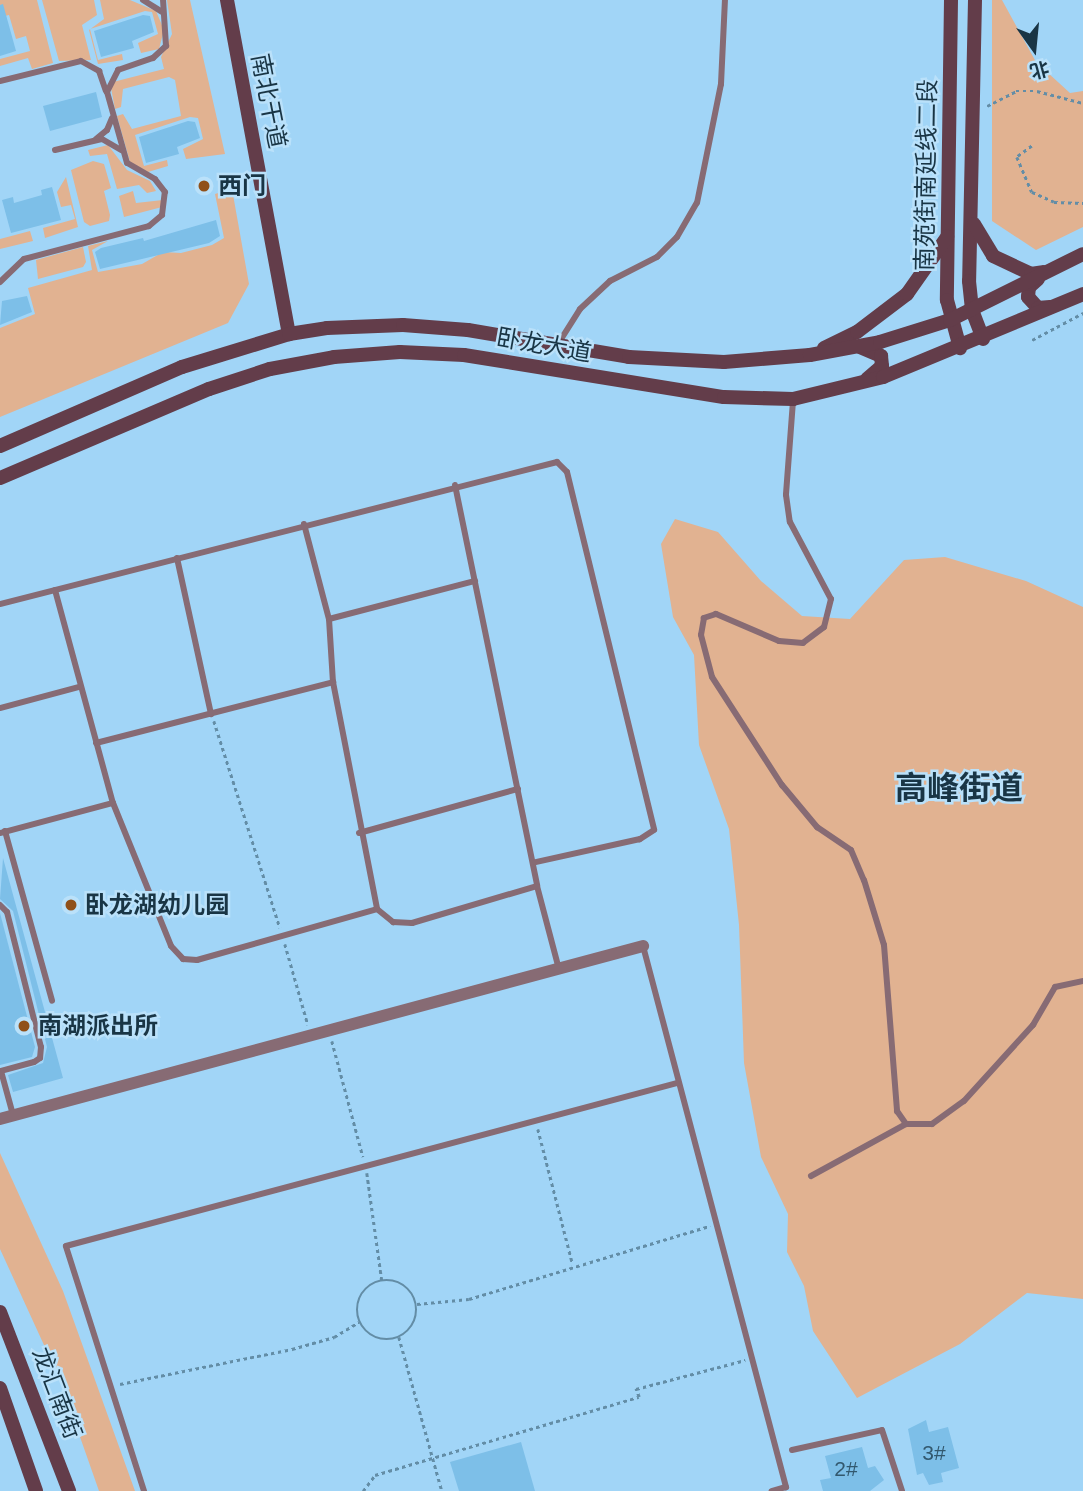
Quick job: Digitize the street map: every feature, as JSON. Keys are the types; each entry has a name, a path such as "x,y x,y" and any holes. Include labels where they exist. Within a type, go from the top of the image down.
{"main road":[{"name":"南北干道","path":"227,0 289,334"},
{"name":"南苑街南延线二段","path":"951,0 948,236 950,320 960,348"},
{"name":"南苑街南延线二段","path":"975,0 975,112 970,213 972,310 982,339"},
{"path":"970,213 981,241 993,256 1031,274 1046,273"},
{"path":"810,355 882,315 907,294 948,236"},
{"name":"卧龙大道","path":"0,446 182,367 289,334 327,328 403,325 468,330 629,357 724,362 810,355 860,347 950,320 1083,254"},
{"path":"1046,273 1030,287 1031,305 1038,309 1060,305"},
{"name":"卧龙大道","path":"0,478 209,389 270,369 334,357 400,352 464,355 724,397 793,399 863,382 960,348 1083,294"},
{"path":"860,347 881,356 882,366 863,382"},
{"name":"龙汇南街","path":"0,1312 69,1491"},
{"path":"0,1388 36,1491"}],"street":[{"path":"6,1117 643,946"}],"lane":[{"path":"143,0 155,5 164,17"},
{"path":"0,81 73,61 108,70 153,58 164,49 168,38 163,0"},
{"path":"557,346 580,309 610,281 657,257 677,237 696,203 721,84 725,0"},
{"path":"0,282 24,259 149,226 160,218 166,203 162,186 130,167 122,152 108,96 93,66"},
{"path":"108,96 110,78 126,66"},
{"path":"94,140 109,127 111,111"},
{"path":"55,150 94,140 109,141 122,152"},
{"path":"793,399 786,495 790,522 831,599 824,627 803,643 779,641 716,614 704,618 701,635 712,677 782,785 817,827 851,850 864,880 884,945 897,1111 906,1124"},
{"path":"0,604 455,485 546,462 557,462 567,472 653,815 654,830 640,839 536,862"},
{"path":"455,485 518,789 536,862 537,886 559,969"},
{"path":"304,524 329,619 333,682 346,734 359,833 377,909 393,922 412,923 537,886"},
{"path":"177,558 211,714"},
{"path":"329,619 475,581"},
{"path":"55,590 79,687 113,803 171,946 183,959 197,960 377,909"},
{"path":"96,743 333,682"},
{"path":"0,708 79,687"},
{"path":"359,833 518,789"},
{"path":"52,1001 3,832 113,803"},
{"path":"0,905 7,912 41,1047 40,1058 34,1062 1,1071 6,1117"},
{"path":"643,946 677,1083 787,1489 772,1491"},
{"path":"811,1176 906,1124 932,1124 964,1101 1033,1025 1055,987 1083,981"},
{"path":"144,1491 66,1246 677,1083"},
{"path":"792,1450 882,1430 902,1491"}],"path":[{"path":"975,112 1016,91 1037,91 1083,103"},
{"path":"1032,146 1017,157 1032,192 1054,202 1083,203"},
{"path":"1032,340 1083,313"},
{"path":"211,714 283,936 311,1035"},
{"path":"329,1030 366,1168 382,1281"},
{"path":"536,1121 573,1265"},
{"path":"416,1304 468,1299 573,1265 716,1224"},
{"path":"382,1281 406,1286 416,1304 414,1324 399,1337 372,1336 359,1322 361,1294 382,1281"},
{"path":"110,1386 292,1349 334,1337 359,1322"},
{"path":"399,1337 442,1491"},
{"path":"363,1491 375,1475 639,1397 636,1389 752,1358"}],"shaded area":[{"path":"0,0 37,0 53,63 32,69 28,58 0,66 0,59 30,51 26,36 16,39 9,15 0,17"},
{"path":"42,0 94,0 97,15 82,25 91,60 59,61"},
{"path":"100,0 130,0 156,11 164,30 159,49 141,53 138,43 158,34 152,12 145,11 91,29 104,19"},
{"path":"167,0 190,0 225,154 186,159 183,149 203,139 198,118 190,117 135,135 144,166 167,160 168,166 148,172 130,162 117,116 123,114 132,129 181,116 175,80 169,77 123,89 121,107 115,109 111,88 113,82 164,69 161,57 172,34"},
{"path":"992,0 1002,0 1036,62 1070,93 1083,91 1083,227 1036,250 992,221"},
{"path":"90,29 98,60 122,54 123,60 98,64"},
{"path":"108,145 127,170 150,181 156,191 147,193 139,185 117,189 107,154 90,156 88,150"},
{"path":"93,161 104,164 111,188 104,191 110,215 109,221 90,226 84,222 71,170"},
{"path":"66,177 78,227 45,238 43,228 75,219 71,205 61,207 57,192"},
{"path":"232,189 249,284 228,323 0,417 0,328 35,314 28,288 92,270 88,246 108,241 92,250 98,272 142,264 163,252 181,253 212,245 224,238 215,194"},
{"path":"133,191 136,203 163,200 162,207 124,217 119,196"},
{"path":"30,231 33,241 0,249 0,239"},
{"path":"83,247 86,262 83,267 38,279 36,260"},
{"path":"675,519 718,532 761,581 802,616 850,619 904,560 945,557 1026,581 1083,607 1083,1299 1027,1293 960,1344 857,1398 813,1331 804,1286 787,1252 788,1214 761,1157 744,1063 739,925 729,829 699,745 694,655 673,617 661,544"},
{"path":"0,1153 63,1291 135,1491 99,1491 60,1380 0,1249"}],"building":[{"path":"3,4 16,51 0,56 0,5"},
{"path":"143,15 150,16 154,32 132,41 134,48 101,57 94,31"},
{"path":"96,92 102,117 50,131 43,106"},
{"path":"188,121 195,122 200,138 177,147 179,154 146,163 139,137"},
{"path":"52,187 61,220 11,233 2,200 13,197 14,203 42,195 41,190"},
{"path":"216,220 220,236 209,243 100,269 95,252 101,248 143,238 144,241"},
{"path":"27,296 32,312 0,325 2,301"},
{"path":"3,858 63,1078 13,1092 8,1075 43,1063 47,1047 13,911 0,899"},
{"path":"0,913 35,1047 32,1057 0,1065"},
{"path":"926,1420 929,1432 948,1427 959,1468 941,1473 943,1482 929,1485 923,1473 917,1475 908,1429"},
{"path":"521,1442 535,1491 459,1491 450,1462"},
{"path":"862,1447 868,1468 875,1466 884,1480 870,1491 823,1491 820,1480 831,1478 825,1456"}],"place":[{"name":"西门","path":"204,186"},
{"name":"卧龙湖幼儿园","path":"71,905"},
{"name":"南湖派出所","path":"24,1026"}],"district":[{"name":"高峰街道","path":"959,788"}]}
